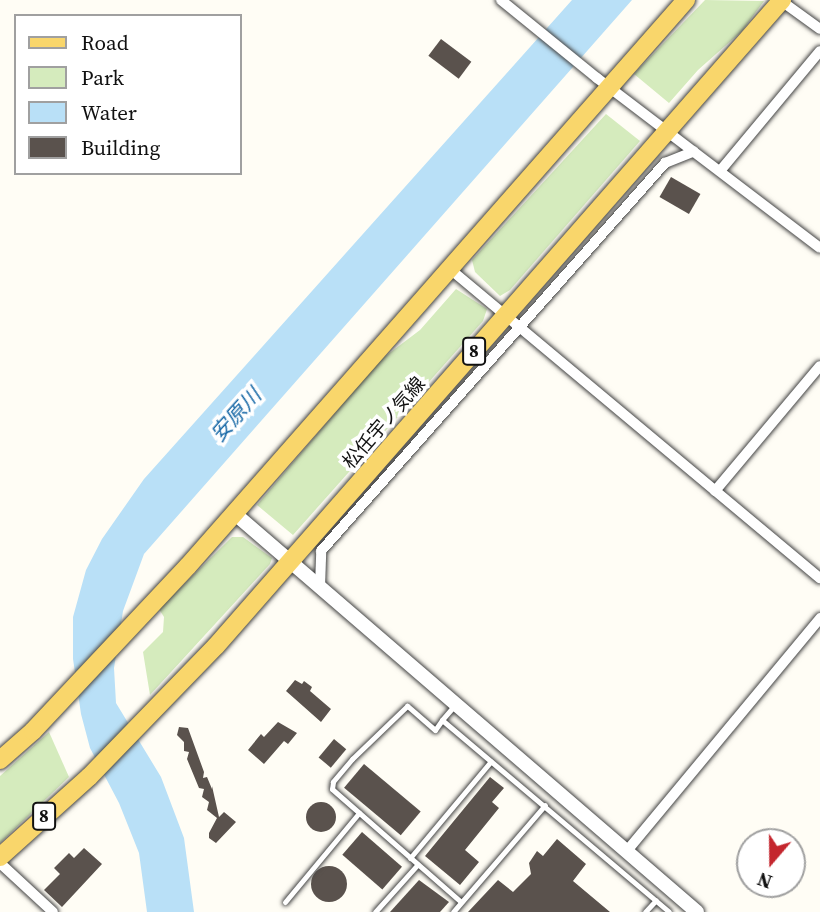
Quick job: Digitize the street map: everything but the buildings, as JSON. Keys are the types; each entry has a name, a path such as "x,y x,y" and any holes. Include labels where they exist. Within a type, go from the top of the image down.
{"main road":[{"path":"0,760 127,632 450,269 603,82 686,0"},
{"name":"松任宇ノ気線","path":"0,857 89,777 290,561 781,0"}],"street":[{"path":"501,0 603,82 820,248"},
{"path":"781,0 820,29"},
{"path":"720,171 820,51"},
{"path":"320,587 321,551 665,163 694,151"},
{"path":"450,269 820,578"},
{"path":"715,491 820,366"},
{"path":"234,513 697,912"},
{"path":"626,852 820,618"},
{"path":"0,863 53,912"}],"lane":[{"path":"456,704 435,730 407,706 352,759 333,782 332,789 461,902"},
{"path":"442,720 669,912"},
{"path":"410,858 491,761"},
{"path":"453,912 545,805"},
{"path":"285,902 359,813"},
{"path":"375,912 418,864"},
{"path":"645,912 656,900"}],"green space":[{"path":"705,0 764,1 742,31 698,70 669,103 634,74"},
{"path":"606,114 640,141 510,290 500,296 475,272 472,260"},
{"path":"456,289 487,309 483,321 293,535 257,505 379,361 420,330"},
{"path":"232,537 243,537 272,558 270,564 150,695 143,652 163,632 164,617 159,609"},
{"path":"49,732 69,777 0,843 0,776"}],"water":[{"name":"安原川","path":"572,0 632,0 144,554 123,611 114,668 116,703 161,777 184,838 194,912 147,912 139,853 119,803 90,748 81,714 73,659 73,617 86,570 102,539 144,479"}]}
